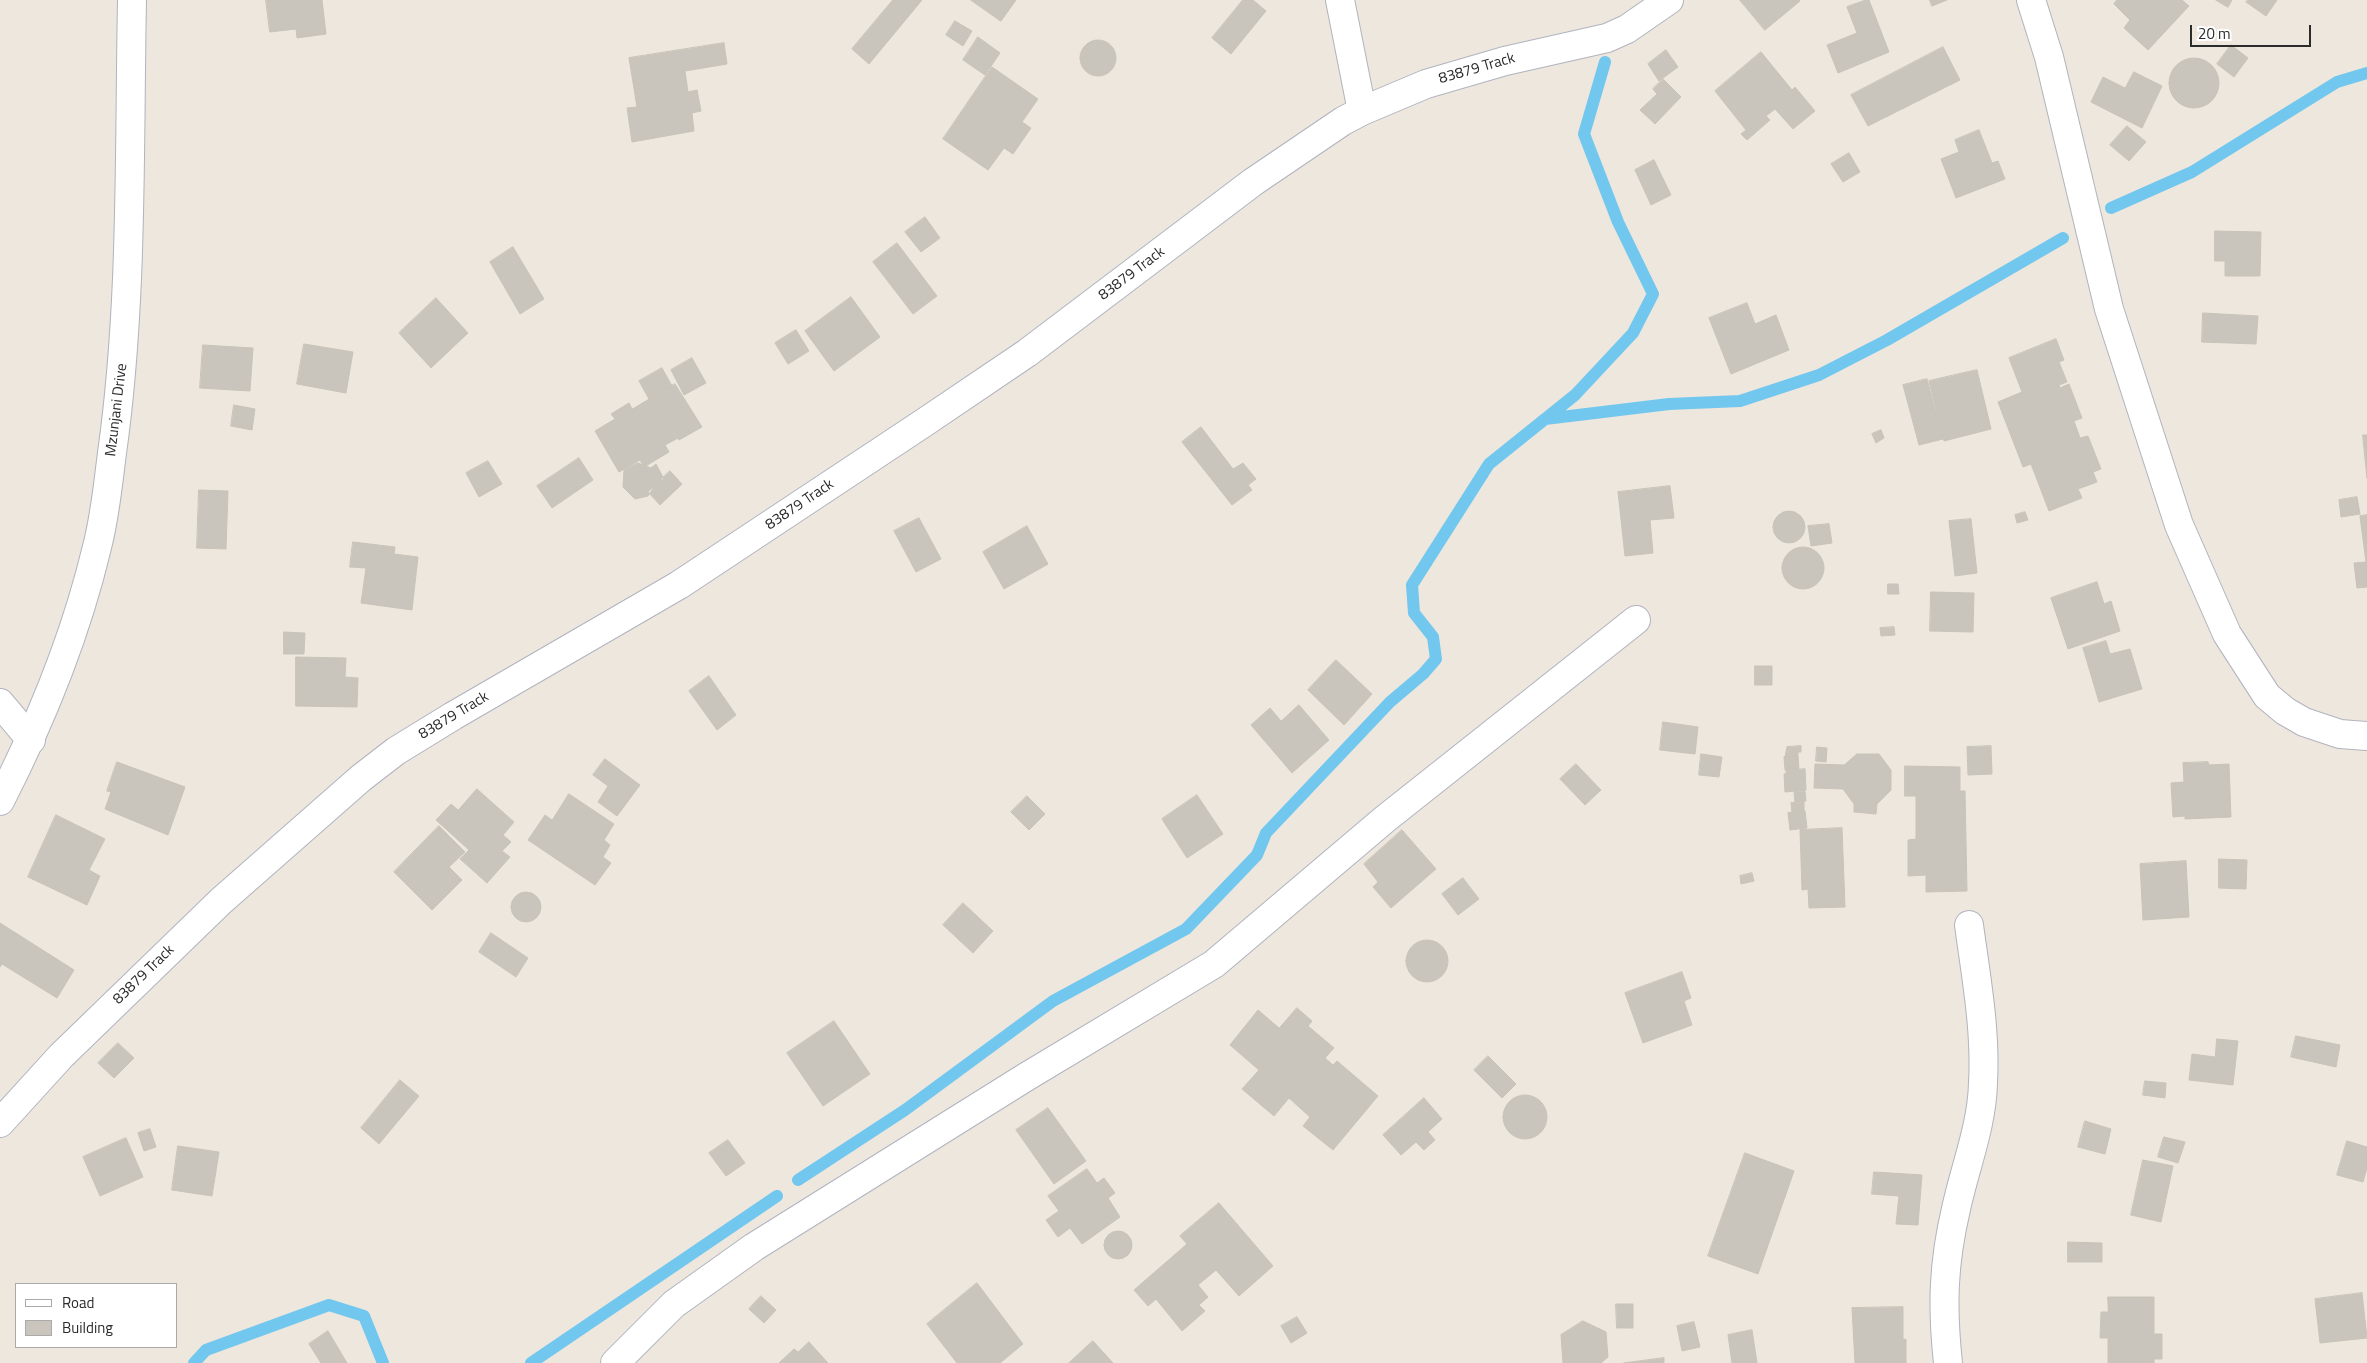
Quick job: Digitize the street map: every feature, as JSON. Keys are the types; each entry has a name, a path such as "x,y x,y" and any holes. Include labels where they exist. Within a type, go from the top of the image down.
{"street":[{"name":"Mzunjani Drive","path":"0,801 31,740 77,616 98,546 121,390 127,291 132,0"},
{"path":"1340,0 1362,111"},
{"name":"83879 Track","path":"0,1123 68,1049 236,887 361,778 396,751 679,585 1027,353 1253,182 1298,150 1362,111 1444,79 1505,61 1607,38 1627,29 1669,0"},
{"path":"2031,0 2049,57 2109,309 2179,525 2227,634 2267,696 2285,711 2304,722 2340,734 2367,736"},
{"path":"615,1363 674,1304 754,1247 1018,1082 1214,964 1385,819 1636,620"},
{"path":"0,703 31,740"},
{"path":"1948,1363 1944,1324 1945,1262 1956,1208 1976,1132 1984,1084 1981,1015 1968,925"}],"building":[{"path":"266,0 322,0 326,34 297,38 296,29 270,32"},
{"path":"893,0 922,0 869,64 852,49"},
{"path":"971,0 1016,0 1001,21"},
{"path":"1243,0 1253,0 1266,11 1231,54 1212,38"},
{"path":"1740,0 1799,0 1800,1 1765,30"},
{"path":"1869,0 1889,52 1838,73 1827,45 1857,33 1847,7"},
{"path":"1930,0 1947,0 1932,6"},
{"path":"2117,0 2182,0 2189,6 2148,50 2124,28 2130,20 2114,4"},
{"path":"2216,0 2232,0 2228,7"},
{"path":"2248,0 2277,0 2266,16 2246,2"},
{"path":"955,21 972,31 963,46 946,35"},
{"path":"978,37 1000,53 985,75 963,60"},
{"path":"1098,40 1110,46 1116,58 1110,70 1098,76 1086,70 1080,58 1086,46"},
{"path":"724,43 727,64 685,71 688,92 697,90 701,111 692,113 694,131 632,142 627,108 637,107 629,58"},
{"path":"2231,45 2248,58 2234,77 2217,64"},
{"path":"1943,47 1960,80 1868,126 1851,95"},
{"path":"1666,50 1678,67 1659,81 1648,64"},
{"path":"1761,52 1792,90 1795,87 1815,111 1793,129 1775,109 1766,116 1770,120 1747,140 1741,134 1746,130 1715,91"},
{"path":"2189,58 2199,58 2212,65 2219,78 2219,88 2212,101 2199,108 2189,108 2180,104 2173,97 2169,88 2169,78 2173,69 2180,62"},
{"path":"992,67 1038,99 1022,122 1031,128 1013,154 1004,148 988,170 943,139"},
{"path":"2134,72 2162,86 2142,128 2091,102 2103,77 2125,88"},
{"path":"1663,79 1681,97 1655,124 1640,110 1657,94 1653,89"},
{"path":"2127,126 2146,142 2129,161 2110,145"},
{"path":"1979,130 1992,163 1998,161 2005,179 1956,198 1941,159 1959,152 1955,140"},
{"path":"1849,153 1860,172 1843,182 1831,164"},
{"path":"1654,160 1671,195 1651,205 1635,170"},
{"path":"925,217 940,238 921,252 905,232"},
{"path":"2215,231 2261,232 2260,276 2225,276 2225,261 2215,261"},
{"path":"897,243 937,296 913,314 873,262"},
{"path":"513,247 544,299 520,314 490,262"},
{"path":"851,297 880,337 834,371 805,331"},
{"path":"436,298 468,333 431,368 399,333"},
{"path":"1747,303 1755,324 1776,315 1789,350 1731,374 1709,318"},
{"path":"2203,313 2258,316 2256,344 2202,342"},
{"path":"796,330 809,351 788,364 775,343"},
{"path":"2056,339 2064,360 2059,362 2067,382 2059,385 2060,388 2069,384 2082,418 2074,421 2080,438 2088,436 2101,469 2093,472 2097,482 2078,489 2082,498 2049,511 2031,464 2023,467 1998,402 2022,392 2009,358"},
{"path":"304,344 353,352 346,393 297,384"},
{"path":"203,345 253,348 250,391 200,388"},
{"path":"692,358 706,383 684,395 671,370"},
{"path":"662,368 672,386 649,399 639,381"},
{"path":"1977,370 1991,429 1944,441 1929,381"},
{"path":"1927,379 1943,439 1919,445 1903,385"},
{"path":"675,384 702,427 679,440 678,438 665,445 669,452 644,467 640,460 619,472 595,431 615,419 611,414 629,403 632,409"},
{"path":"234,405 255,409 252,430 231,426"},
{"path":"1201,427 1233,469 1243,463 1256,479 1248,485 1252,490 1232,505 1182,442"},
{"path":"1881,430 1884,438 1876,443 1872,434"},
{"path":"2363,435 2367,435 2367,478"},
{"path":"579,458 593,480 552,508 537,486"},
{"path":"488,461 502,484 479,497 466,473"},
{"path":"638,463 651,468 656,464 664,479 657,482 648,496 635,499 623,487 624,470"},
{"path":"670,471 682,484 660,505 648,492"},
{"path":"1670,486 1674,518 1650,520 1653,553 1625,556 1618,492"},
{"path":"199,490 228,491 226,549 197,548"},
{"path":"2357,497 2360,514 2341,517 2339,500"},
{"path":"1789,511 1801,515 1805,527 1801,539 1789,543 1777,539 1773,527 1777,515"},
{"path":"2025,512 2028,520 2017,523 2015,515"},
{"path":"2367,515 2367,587 2357,588 2354,563 2366,562 2360,516"},
{"path":"919,518 941,559 916,572 894,531"},
{"path":"1971,519 1977,573 1955,576 1949,521"},
{"path":"1829,524 1832,543 1811,546 1808,526"},
{"path":"1027,526 1048,564 1004,589 983,552"},
{"path":"353,542 395,547 394,554 418,557 412,610 361,603 366,568 350,567"},
{"path":"1807,547 1815,550 1821,556 1824,568 1821,580 1815,586 1799,589 1791,586 1785,580 1782,564 1785,556 1791,550"},
{"path":"2097,582 2104,604 2111,601 2120,631 2068,649 2051,598"},
{"path":"1888,584 1898,584 1899,594 1888,594"},
{"path":"1931,592 1974,593 1973,632 1930,631"},
{"path":"1894,627 1895,635 1881,636 1880,628"},
{"path":"284,632 305,633 304,654 284,654"},
{"path":"2106,641 2110,654 2130,649 2142,689 2099,702 2083,648"},
{"path":"296,657 346,658 345,677 358,678 357,707 296,706"},
{"path":"1336,660 1372,694 1344,725 1308,690"},
{"path":"1755,666 1772,666 1772,685 1755,685"},
{"path":"709,676 736,715 717,730 689,691"},
{"path":"1299,705 1329,740 1292,773 1251,725 1270,708 1281,721"},
{"path":"1663,722 1698,727 1695,754 1660,750"},
{"path":"1801,746 1801,752 1798,752 1798,756 1785,757 1787,747"},
{"path":"1991,746 1992,774 1968,775 1967,747"},
{"path":"1817,747 1827,748 1826,762 1816,761"},
{"path":"1701,754 1722,757 1719,777 1699,775"},
{"path":"1857,754 1879,754 1891,770 1891,790 1877,804 1876,814 1854,812 1854,804 1843,789 1814,788 1815,764 1844,765"},
{"path":"1798,756 1799,770 1785,770 1784,757"},
{"path":"605,759 640,785 617,816 598,802 608,786 593,775"},
{"path":"117,762 185,787 168,835 105,809 111,792 107,791"},
{"path":"2208,762 2209,765 2229,764 2231,817 2185,819 2185,816 2173,817 2171,783 2184,782 2183,763"},
{"path":"1576,764 1601,790 1585,805 1560,779"},
{"path":"1905,766 1960,767 1960,791 1965,791 1967,891 1926,892 1926,875 1908,876 1908,840 1916,839 1916,796 1905,796"},
{"path":"1805,769 1806,790 1785,792 1784,774 1786,774 1786,771"},
{"path":"477,789 514,822 503,835 511,842 502,851 510,857 487,883 460,859 469,850 436,820 451,804 458,810"},
{"path":"1805,791 1806,801 1795,802 1794,792"},
{"path":"569,794 614,824 604,840 610,845 603,857 611,863 595,885 528,840 545,815 552,820"},
{"path":"1197,795 1223,834 1187,858 1162,819"},
{"path":"1027,796 1045,814 1029,830 1011,812"},
{"path":"1804,802 1804,811 1792,813 1791,803"},
{"path":"1805,811 1807,828 1790,830 1788,813"},
{"path":"56,815 105,839 89,870 100,876 87,905 28,877"},
{"path":"439,826 465,852 449,867 462,880 432,910 394,872"},
{"path":"1842,828 1845,907 1809,908 1808,889 1802,890 1800,830"},
{"path":"1402,830 1436,869 1391,908 1373,887 1378,882 1364,864"},
{"path":"2219,859 2247,860 2246,889 2219,888"},
{"path":"2186,861 2189,917 2143,920 2140,864"},
{"path":"1752,873 1754,881 1741,884 1740,876"},
{"path":"1463,878 1479,899 1458,915 1442,894"},
{"path":"526,892 537,896 541,907 537,918 526,922 515,918 511,907 515,896"},
{"path":"963,903 993,931 973,953 943,925"},
{"path":"0,923 74,970 57,998 2,964 0,967"},
{"path":"491,933 528,958 516,977 479,952"},
{"path":"1423,940 1431,940 1442,946 1448,961 1442,976 1431,982 1423,982 1412,976 1406,965 1406,957 1412,946"},
{"path":"1682,972 1691,998 1684,1001 1692,1025 1643,1043 1625,993"},
{"path":"1297,1008 1312,1021 1308,1026 1334,1048 1325,1058 1333,1065 1337,1061 1378,1096 1333,1150 1303,1126 1310,1117 1289,1098 1274,1116 1242,1089 1259,1070 1230,1045 1258,1010 1279,1028"},
{"path":"834,1021 870,1074 823,1106 787,1053"},
{"path":"2296,1036 2340,1045 2336,1067 2291,1057"},
{"path":"2217,1039 2238,1041 2233,1085 2189,1080 2192,1054 2215,1057"},
{"path":"118,1043 134,1058 114,1078 98,1063"},
{"path":"1488,1056 1516,1084 1502,1098 1474,1070"},
{"path":"400,1080 419,1096 379,1144 361,1128"},
{"path":"2145,1081 2166,1083 2165,1098 2143,1095"},
{"path":"1529,1095 1541,1101 1546,1108 1546,1126 1541,1133 1534,1138 1521,1139 1509,1133 1504,1126 1503,1113 1509,1101 1516,1096"},
{"path":"1424,1098 1442,1119 1428,1132 1435,1140 1424,1150 1416,1142 1401,1155 1383,1135"},
{"path":"1048,1108 1086,1161 1054,1184 1016,1130"},
{"path":"2085,1121 2111,1129 2105,1154 2078,1147"},
{"path":"150,1129 156,1147 144,1151 138,1133"},
{"path":"2164,1137 2185,1142 2178,1163 2158,1157"},
{"path":"126,1138 143,1177 100,1196 83,1157"},
{"path":"728,1140 745,1163 726,1176 709,1153"},
{"path":"2347,1141 2367,1147 2367,1168 2363,1182 2337,1175"},
{"path":"178,1146 219,1152 212,1196 172,1190"},
{"path":"1745,1153 1794,1171 1758,1274 1708,1256"},
{"path":"2143,1160 2173,1166 2161,1222 2131,1215"},
{"path":"1087,1169 1097,1183 1104,1178 1115,1193 1108,1198 1120,1217 1082,1244 1070,1228 1058,1237 1046,1220 1059,1211 1048,1196"},
{"path":"1874,1172 1922,1175 1918,1225 1896,1224 1899,1196 1872,1194"},
{"path":"1219,1203 1273,1266 1239,1296 1216,1270 1198,1285 1208,1297 1199,1305 1205,1311 1182,1331 1156,1299 1148,1306 1134,1290 1187,1244 1180,1236"},
{"path":"1118,1231 1128,1235 1132,1245 1128,1255 1118,1259 1108,1255 1104,1245 1108,1235"},
{"path":"2068,1242 2102,1243 2102,1262 2068,1262"},
{"path":"977,1283 1023,1344 1000,1363 957,1363 927,1324"},
{"path":"2362,1293 2367,1338 2320,1343 2315,1299"},
{"path":"761,1296 776,1310 764,1323 749,1309"},
{"path":"2108,1297 2154,1297 2154,1334 2162,1334 2162,1359 2154,1359 2154,1363 2108,1363 2108,1338 2100,1338 2101,1312 2108,1312"},
{"path":"1616,1304 1633,1304 1633,1328 1617,1328"},
{"path":"1903,1307 1903,1340 1906,1339 1906,1363 1855,1363 1852,1308"},
{"path":"1297,1317 1307,1333 1291,1343 1281,1326"},
{"path":"1583,1321 1606,1332 1608,1357 1601,1363 1563,1363 1561,1335"},
{"path":"1694,1322 1700,1347 1682,1351 1677,1326"},
{"path":"1752,1330 1757,1363 1732,1363 1728,1335"},
{"path":"328,1331 347,1363 321,1363 309,1344"},
{"path":"1093,1341 1113,1363 1069,1363"},
{"path":"809,1342 828,1363 779,1363 794,1349 798,1352"},
{"path":"1664,1358 1664,1363 1624,1363"}],"waterway":[{"path":"798,1180 905,1110 1053,1001 1186,929 1257,855 1266,833 1390,702 1423,674 1436,659 1433,637 1414,613 1412,585 1489,464 1575,395 1633,333 1653,294 1618,222 1584,134 1605,62"},
{"path":"2111,208 2192,172 2337,82 2367,73"},
{"path":"1545,419 1669,404 1740,401 1819,375 1887,340 2063,238"},
{"path":"531,1363 777,1196"},
{"path":"194,1363 206,1350 329,1305 364,1316 383,1363"}]}
